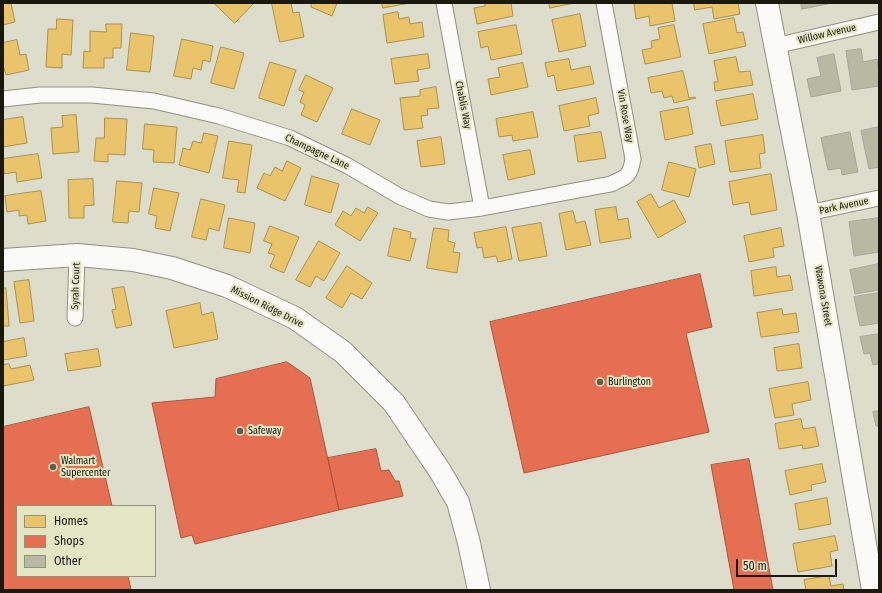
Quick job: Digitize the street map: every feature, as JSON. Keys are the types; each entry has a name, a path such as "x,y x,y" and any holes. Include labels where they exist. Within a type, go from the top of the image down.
{"street":[{"name":"Chablis Way","path":"444,3 482,208"},
{"name":"Vin Rose Way","path":"577,190 611,184 626,177 631,171 633,160 604,3"},
{"name":"Wawona Street","path":"767,3 808,213 873,590"},
{"name":"Willow Avenue","path":"775,46 879,22"},
{"name":"Champagne Lane","path":"3,99 40,95 92,94 154,101 219,116 290,138 348,166 399,196 429,209 448,212 482,208 577,190"},
{"name":"Park Avenue","path":"808,213 879,198"},
{"name":"Mission Ridge Drive","path":"3,260 77,255 133,260 166,267 227,286 295,318 343,352 394,402 440,471 458,502 479,590"},
{"name":"Syrah Court","path":"75,318 77,255"}],"building: Homes":[{"path":"3,3 11,3 15,22 3,25"},
{"path":"214,3 254,3 235,23"},
{"path":"272,3 291,3 293,13 299,12 304,37 280,42"},
{"path":"312,3 337,3 332,16 311,7"},
{"path":"382,3 410,3 383,8"},
{"path":"485,3 511,3 513,16 477,24 474,8 485,6"},
{"path":"549,3 574,3 550,8"},
{"path":"672,3 675,21 650,26 649,16 636,19 634,4"},
{"path":"694,3 738,3 740,14 714,19 712,7 695,10"},
{"path":"398,12 399,19 409,17 410,24 422,22 424,37 387,43 383,15"},
{"path":"580,14 586,46 559,52 552,20"},
{"path":"734,18 737,33 743,32 746,46 709,54 703,24"},
{"path":"57,19 73,20 71,55 62,54 62,68 46,67 48,29 56,29"},
{"path":"106,24 122,24 121,48 113,48 113,58 104,58 104,68 83,68 84,51 90,52 90,31 106,32"},
{"path":"516,25 522,54 491,60 488,46 481,48 478,32"},
{"path":"674,25 681,57 645,64 642,50 652,48 651,41 660,39 658,28"},
{"path":"131,33 154,36 150,72 127,70"},
{"path":"182,39 213,46 210,62 203,60 201,70 193,68 191,79 174,76"},
{"path":"17,40 20,55 26,54 29,70 6,75 3,65 3,43"},
{"path":"221,47 244,53 234,89 211,83"},
{"path":"428,54 430,68 417,70 419,81 395,84 391,59"},
{"path":"736,57 739,72 750,71 753,85 715,91 714,82 718,82 714,61"},
{"path":"569,59 571,70 590,66 594,84 557,91 554,75 548,77 545,63"},
{"path":"270,62 296,70 284,106 259,98"},
{"path":"523,63 528,87 491,95 488,79 500,77 498,68"},
{"path":"683,71 689,98 696,98 674,103 672,96 664,98 662,91 651,93 648,78"},
{"path":"306,75 333,88 317,122 301,115 305,105 300,102 304,92 299,90"},
{"path":"436,87 439,108 427,109 428,115 421,116 423,128 404,130 400,98 420,96 420,90"},
{"path":"753,94 758,119 721,126 716,101"},
{"path":"596,98 599,113 588,116 590,126 564,131 559,106"},
{"path":"688,107 693,134 665,140 660,112"},
{"path":"352,109 380,120 370,145 342,134"},
{"path":"533,112 538,137 513,141 512,135 499,137 496,119"},
{"path":"76,115 79,152 53,154 51,128 63,127 62,116"},
{"path":"23,117 27,143 3,147 3,120"},
{"path":"105,118 127,119 125,155 108,154 108,162 94,161 96,138 104,138"},
{"path":"145,124 177,127 174,163 153,162 154,150 143,149"},
{"path":"601,132 606,158 578,162 574,136"},
{"path":"204,133 218,136 209,173 179,165 183,148 190,150 193,141 201,143"},
{"path":"763,135 765,153 759,154 761,168 730,172 725,141"},
{"path":"441,137 445,164 421,167 417,141"},
{"path":"229,141 252,145 245,193 237,192 239,180 223,178"},
{"path":"711,144 715,164 699,168 695,147"},
{"path":"530,150 535,174 508,180 503,155"},
{"path":"38,154 42,178 17,182 16,172 4,174 3,159"},
{"path":"287,161 301,168 285,201 257,188 264,173 270,176 275,167 282,171"},
{"path":"669,162 696,169 689,197 662,190"},
{"path":"771,174 777,210 751,215 749,202 733,205 729,182"},
{"path":"312,176 339,184 331,213 305,205"},
{"path":"93,179 94,205 84,206 84,218 69,218 68,180"},
{"path":"117,181 142,183 139,212 129,211 128,223 113,222"},
{"path":"154,188 179,193 170,231 155,228 157,216 149,214"},
{"path":"41,191 46,221 28,224 27,215 19,216 19,210 7,212 5,196"},
{"path":"651,194 659,208 674,200 686,222 658,238 637,202"},
{"path":"201,199 225,205 219,231 209,228 206,240 192,237"},
{"path":"368,207 378,213 360,241 335,225 343,211 351,216 356,208 364,213"},
{"path":"616,207 618,220 628,218 631,238 600,243 595,210"},
{"path":"573,211 576,223 585,221 591,245 566,250 559,214"},
{"path":"229,218 255,223 250,253 224,248"},
{"path":"541,223 547,256 519,261 512,228"},
{"path":"270,226 299,237 284,273 270,267 275,255 268,253 272,244 264,241"},
{"path":"506,227 512,259 498,262 496,256 484,258 482,247 477,248 474,233"},
{"path":"394,228 411,232 410,238 416,239 410,261 388,256"},
{"path":"434,228 449,230 448,241 455,243 453,252 460,253 457,273 427,268"},
{"path":"781,228 784,246 773,248 774,257 749,262 744,236"},
{"path":"319,241 340,253 324,281 316,276 310,287 296,280"},
{"path":"347,266 372,283 362,299 351,293 342,308 326,298"},
{"path":"776,267 777,277 790,275 793,290 754,296 751,271"},
{"path":"29,280 34,321 20,323 14,282"},
{"path":"124,287 132,325 116,328 112,310 116,309 112,289"},
{"path":"3,288 6,288 9,326 3,326"},
{"path":"200,303 202,315 213,312 218,339 174,348 166,311"},
{"path":"782,309 783,315 796,313 799,332 761,337 757,313"},
{"path":"24,338 27,356 3,360 3,342"},
{"path":"799,344 802,368 777,371 774,348"},
{"path":"98,349 101,366 68,371 65,354"},
{"path":"9,364 11,369 30,365 34,380 3,386 3,365"},
{"path":"808,382 811,400 792,404 794,415 775,418 769,389"},
{"path":"801,419 803,429 815,427 819,446 803,449 802,445 779,449 775,424"},
{"path":"822,464 826,482 811,485 812,490 790,495 785,471"},
{"path":"827,498 831,524 799,530 795,504"},
{"path":"835,536 838,550 830,552 832,566 798,572 793,544"},
{"path":"829,576 831,586 843,584 844,590 806,590 804,580"}],"building: Shops":[{"name":"Burlington","path":"700,274 712,327 686,333 709,432 524,473 490,322"},
{"name":"Safeway","path":"287,362 310,378 339,510 195,544 192,535 181,538 152,403 215,397 216,379"},
{"name":"Walmart Supercenter","path":"89,407 112,505 16,505 16,577 128,577 131,590 3,590 3,427"},
{"path":"376,449 381,471 389,470 395,481 399,481 403,496 339,510 328,458"},
{"path":"749,459 773,590 734,590 711,465"}],"building: Other":[{"path":"801,3 827,3 828,4 802,9"},
{"path":"861,49 863,62 877,59 879,86 852,90 846,51"},
{"path":"834,54 841,91 811,97 807,79 821,76 817,58"},
{"path":"879,127 879,167 869,169 861,131"},
{"path":"850,132 858,172 842,175 841,168 828,170 821,138"},
{"path":"879,218 879,252 854,256 849,222"},
{"path":"879,264 879,290 855,294 850,270"},
{"path":"879,293 879,323 860,326 854,297"},
{"path":"879,334 879,364 873,365 870,353 864,354 860,337"},
{"path":"879,411 879,426 876,426 873,412"}],"place":[{"name":"Burlington","path":"600,382"},
{"name":"Safeway","path":"240,431"},
{"name":"Walmart Supercenter","path":"53,467"}]}
